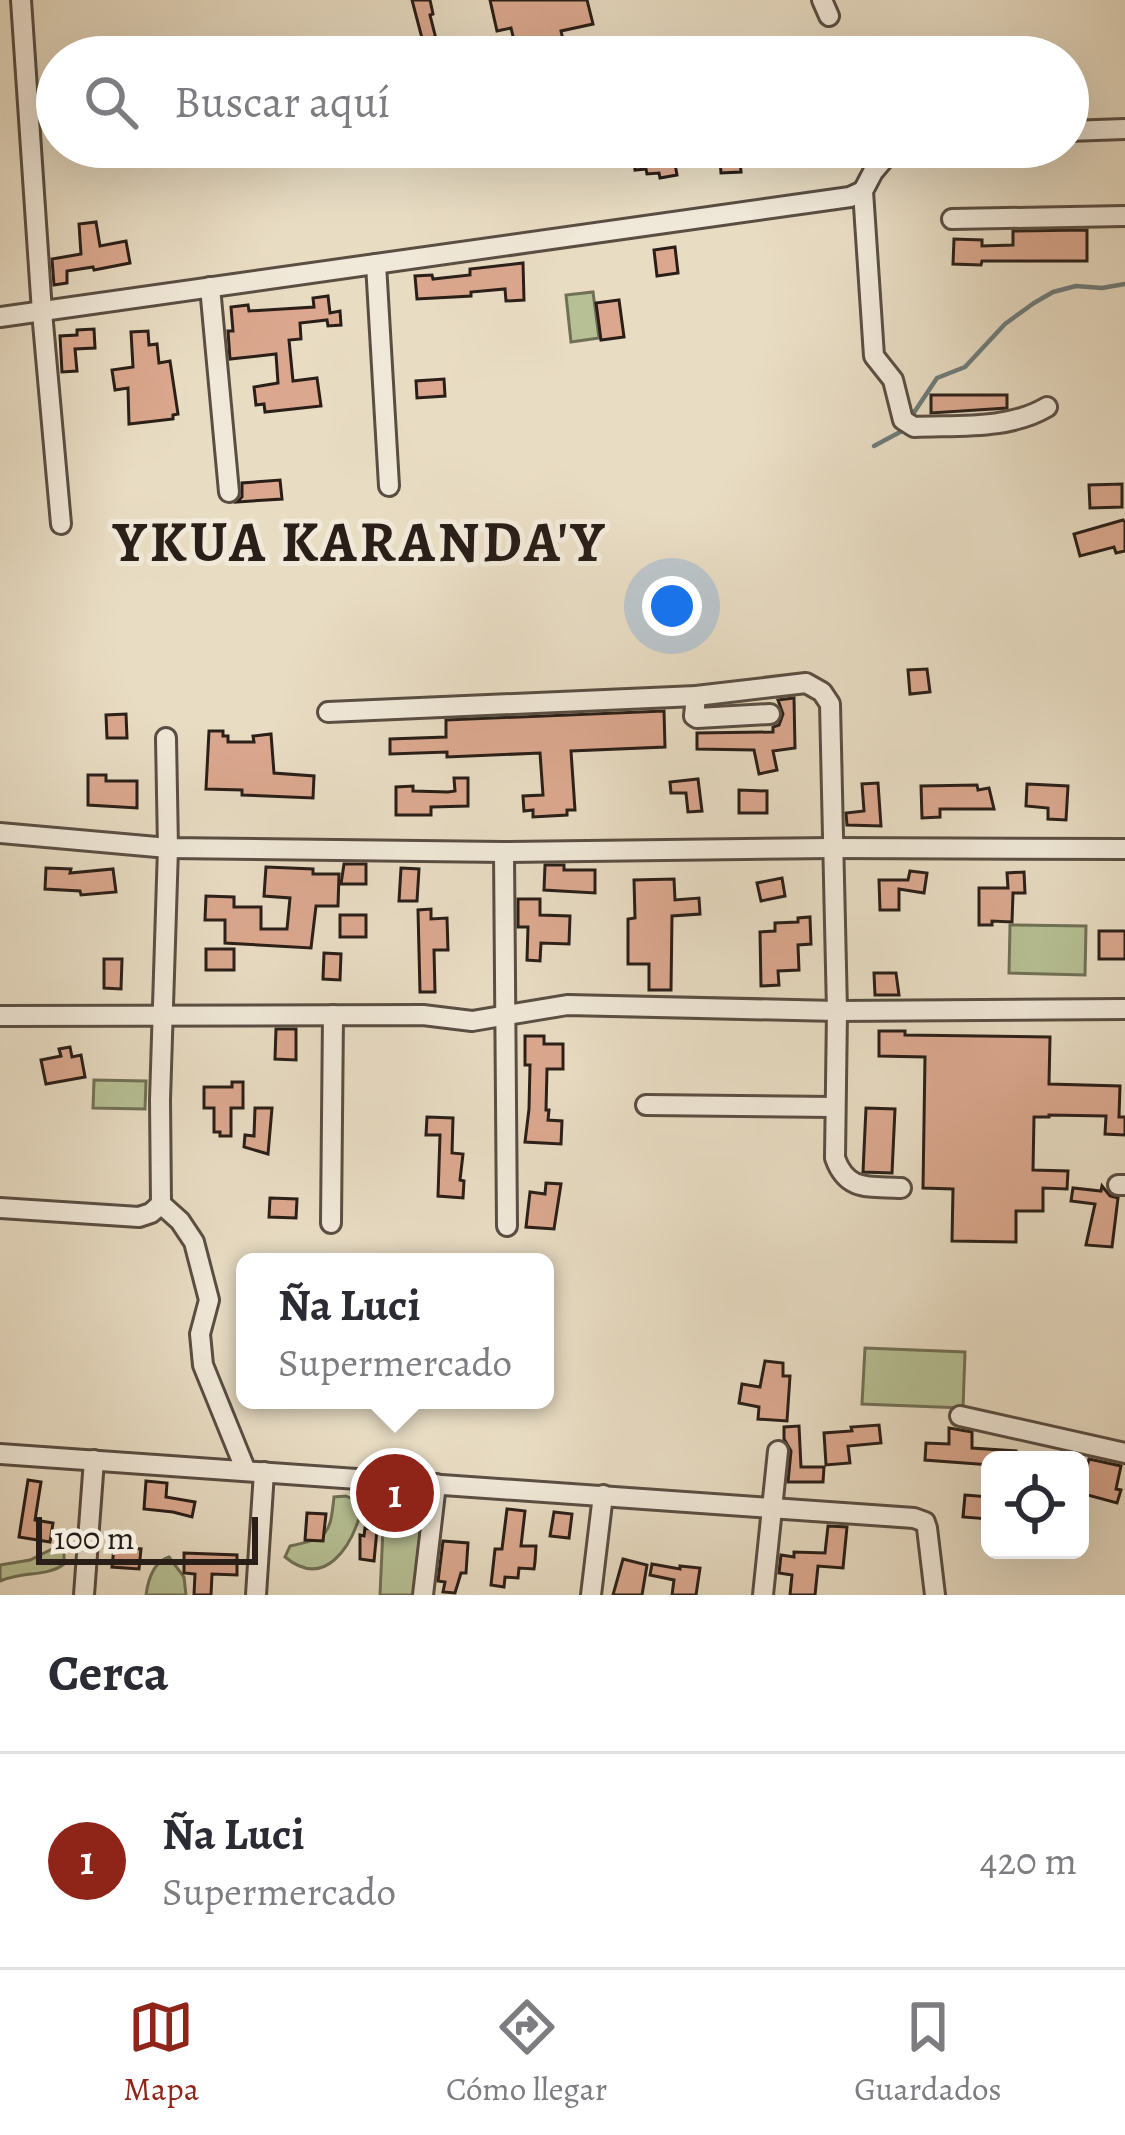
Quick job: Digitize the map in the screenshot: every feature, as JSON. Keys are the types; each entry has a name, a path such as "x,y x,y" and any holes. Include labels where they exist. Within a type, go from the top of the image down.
{"street":[{"path":"21,0 62,524"},
{"path":"1089,130 1125,129"},
{"path":"876,168 863,191 874,356 892,380 903,420 914,427 996,423 1024,418 1047,407"},
{"path":"0,317 863,191"},
{"path":"952,219 1125,215"},
{"path":"376,264 389,486"},
{"path":"210,287 229,493"},
{"path":"328,712 696,696 806,683 822,692 830,704 837,1011 835,1158 853,1185 901,1189"},
{"path":"696,696 697,718 770,714"},
{"path":"0,1208 139,1217 152,1214 161,1204 166,738"},
{"path":"0,833 168,848 504,852 1125,849"},
{"path":"504,852 507,1226"},
{"path":"0,1016 423,1015 472,1021 567,1005 837,1011 1125,1009"},
{"path":"331,1223 333,1015"},
{"path":"646,1105 834,1107"},
{"path":"161,1204 180,1220 194,1242 209,1300 200,1334 203,1365 255,1472 256,1595"},
{"path":"960,1416 1125,1453"},
{"path":"763,1595 778,1451"},
{"path":"0,1454 914,1518 925,1522 935,1595"},
{"path":"84,1595 94,1460"},
{"path":"423,1595 436,1484"},
{"path":"591,1595 603,1496"}],"green space":[{"path":"593,292 599,338 571,342 566,295"},
{"path":"1010,925 1086,926 1085,975 1009,973"},
{"path":"94,1080 146,1081 145,1109 93,1108"},
{"path":"865,1348 965,1352 963,1408 862,1404"},
{"path":"334,1497 357,1501 361,1512 351,1538 334,1560 312,1569 285,1557 290,1546 325,1532"},
{"path":"402,1510 413,1510 422,1528 417,1595 380,1595 383,1529"},
{"path":"52,1549 64,1552 64,1564 0,1581 0,1565 30,1560"},
{"path":"169,1557 184,1577 186,1595 146,1595 155,1567"}],"building":[{"path":"412,0 430,0 435,36 421,36"},
{"path":"490,0 587,0 593,24 561,31 562,36 513,36 511,28 497,31"},
{"path":"676,168 677,175 660,178 659,173 635,170"},
{"path":"721,168 741,168 741,172 721,173"},
{"path":"96,222 100,246 126,241 130,263 67,271 67,283 54,285 52,259 81,254 79,224"},
{"path":"1087,230 1087,261 953,264 954,239 982,240 982,246 1013,245 1013,231"},
{"path":"675,247 678,273 657,276 654,250"},
{"path":"523,263 524,300 506,301 505,289 417,299 415,276 470,275 470,269"},
{"path":"328,296 330,313 340,311 341,325 328,326 327,320 300,323 301,339 289,340 293,381 317,378 321,406 265,412 264,404 256,405 254,387 278,383 276,354 230,359 231,307 248,305 249,311 314,307 313,298"},
{"path":"619,300 624,337 601,340 596,303"},
{"path":"94,329 95,348 75,349 77,371 62,372 60,336"},
{"path":"148,331 149,345 157,344 159,363 170,361 178,414 173,419 129,424 128,388 115,390 112,370 133,367 131,332"},
{"path":"444,379 445,396 417,398 416,381"},
{"path":"931,395 1007,395 1007,408 931,413"},
{"path":"280,480 282,499 237,502 242,483"},
{"path":"1122,484 1122,507 1090,508 1089,485"},
{"path":"1123,520 1125,551 1116,553 1114,547 1080,556 1074,534"},
{"path":"927,669 930,692 910,694 908,670"},
{"path":"794,698 795,748 773,751 777,770 759,774 754,750 697,749 697,733 773,732 783,714 778,700"},
{"path":"664,711 665,747 571,751 575,810 567,810 567,815 533,817 533,810 524,811 523,796 543,795 540,753 390,754 390,739 446,737 446,720"},
{"path":"126,714 127,738 107,738 106,715"},
{"path":"209,731 223,731 228,742 254,742 253,736 271,734 274,773 314,776 313,798 206,789"},
{"path":"88,775 106,775 106,781 137,781 137,808 88,805"},
{"path":"454,778 468,778 468,806 431,807 431,815 396,815 396,787 455,791"},
{"path":"698,779 702,811 688,812 686,793 671,793 670,782"},
{"path":"878,783 881,826 847,825 846,813 864,811 862,784"},
{"path":"1027,784 1068,786 1066,820 1048,819 1048,808 1026,806"},
{"path":"977,785 978,790 989,788 994,809 940,809 940,817 922,818 921,786"},
{"path":"739,790 767,791 767,813 739,813"},
{"path":"344,864 366,864 366,884 341,884"},
{"path":"545,865 595,870 595,893 544,890"},
{"path":"266,867 339,874 338,906 316,906 311,948 225,943 225,920 205,920 206,896 234,897 234,907 261,907 261,929 287,929 290,898 264,896"},
{"path":"46,868 71,869 70,873 113,869 116,892 81,895 80,891 45,889"},
{"path":"401,868 419,869 417,901 399,901"},
{"path":"910,871 927,873 924,893 899,889 899,910 880,910 879,880 908,880"},
{"path":"1024,872 1025,893 1013,893 1012,922 979,925 979,888 1008,888 1007,873"},
{"path":"782,878 785,896 761,901 757,883"},
{"path":"674,879 675,900 699,898 700,914 672,916 671,990 649,990 649,964 628,964 628,919 635,918 634,880"},
{"path":"518,899 540,899 540,915 570,916 569,944 541,943 540,961 527,960 528,927 518,927"},
{"path":"431,909 431,919 447,918 448,950 434,950 435,992 420,992 418,910"},
{"path":"340,915 366,915 366,937 340,937"},
{"path":"810,917 811,944 798,945 799,970 778,971 779,985 761,986 760,932 775,931 775,923"},
{"path":"1099,931 1125,931 1125,959 1099,959"},
{"path":"206,949 234,949 234,970 206,970"},
{"path":"324,953 341,954 340,980 323,979"},
{"path":"104,959 122,959 121,989 104,988"},
{"path":"874,973 896,973 899,995 875,995"},
{"path":"276,1029 296,1029 296,1060 275,1059"},
{"path":"879,1031 1050,1037 1049,1084 1120,1086 1119,1117 1125,1117 1125,1135 1105,1134 1106,1116 1034,1117 1033,1170 1068,1171 1067,1189 1043,1188 1043,1211 1016,1211 1016,1242 952,1241 953,1189 923,1188 925,1057 879,1056"},
{"path":"525,1036 544,1036 544,1044 563,1044 563,1069 547,1069 546,1110 548,1120 562,1121 561,1144 525,1142 530,1065 525,1065"},
{"path":"70,1047 72,1057 81,1055 85,1077 46,1084 41,1060 61,1056 59,1049"},
{"path":"232,1082 243,1082 243,1108 231,1108 231,1136 220,1136 214,1132 214,1108 204,1108 204,1087 232,1087"},
{"path":"255,1108 272,1108 268,1154 244,1147 245,1135 254,1136"},
{"path":"866,1108 895,1109 892,1173 863,1172"},
{"path":"427,1117 453,1118 452,1153 463,1154 463,1198 438,1196 440,1135 426,1135"},
{"path":"546,1183 561,1184 554,1229 526,1227 530,1192 545,1194"},
{"path":"1102,1186 1118,1198 1112,1247 1086,1245 1095,1204 1071,1201 1073,1188 1101,1191"},
{"path":"270,1198 297,1199 296,1218 269,1217"},
{"path":"765,1361 783,1363 783,1376 790,1376 787,1421 758,1419 759,1407 739,1403 742,1384 760,1387"},
{"path":"879,1425 881,1443 848,1446 850,1463 826,1465 824,1433"},
{"path":"799,1426 801,1467 824,1467 823,1482 788,1482 791,1451 784,1427"},
{"path":"949,1428 972,1432 972,1448 1016,1451 981,1451 981,1464 925,1460 926,1443 949,1444"},
{"path":"1089,1459 1121,1466 1117,1503 1089,1495"},
{"path":"28,1480 41,1482 35,1520 53,1523 50,1542 19,1537"},
{"path":"146,1481 167,1483 166,1497 195,1502 192,1517 144,1509"},
{"path":"965,1495 981,1496 981,1518 963,1517"},
{"path":"507,1509 525,1511 521,1546 536,1546 534,1569 519,1568 518,1578 505,1577 504,1587 491,1585"},
{"path":"554,1512 572,1514 569,1538 550,1536"},
{"path":"307,1513 326,1514 323,1541 305,1540"},
{"path":"828,1526 847,1527 843,1568 818,1566 815,1595 790,1595 792,1575 779,1573 781,1555 825,1553"},
{"path":"365,1528 377,1530 374,1561 360,1559 360,1535 364,1536"},
{"path":"443,1541 468,1543 466,1573 461,1573 455,1593 443,1592 445,1582 438,1581"},
{"path":"114,1547 141,1549 139,1569 112,1567"},
{"path":"184,1553 237,1555 237,1575 212,1574 211,1595 194,1595 195,1574 184,1573"},
{"path":"623,1559 647,1565 642,1595 613,1595"},
{"path":"652,1564 700,1568 696,1595 672,1595 674,1580 650,1575"}],"waterway":[{"path":"911,417 937,378 965,367 1005,324 1034,303 1076,286 1125,284"},
{"path":"874,446 905,427"}],"place":[{"name":"Ña Luci","path":"395,1493"}],"district":[{"name":"YKUA KARANDA'Y","path":"360,541"}]}
